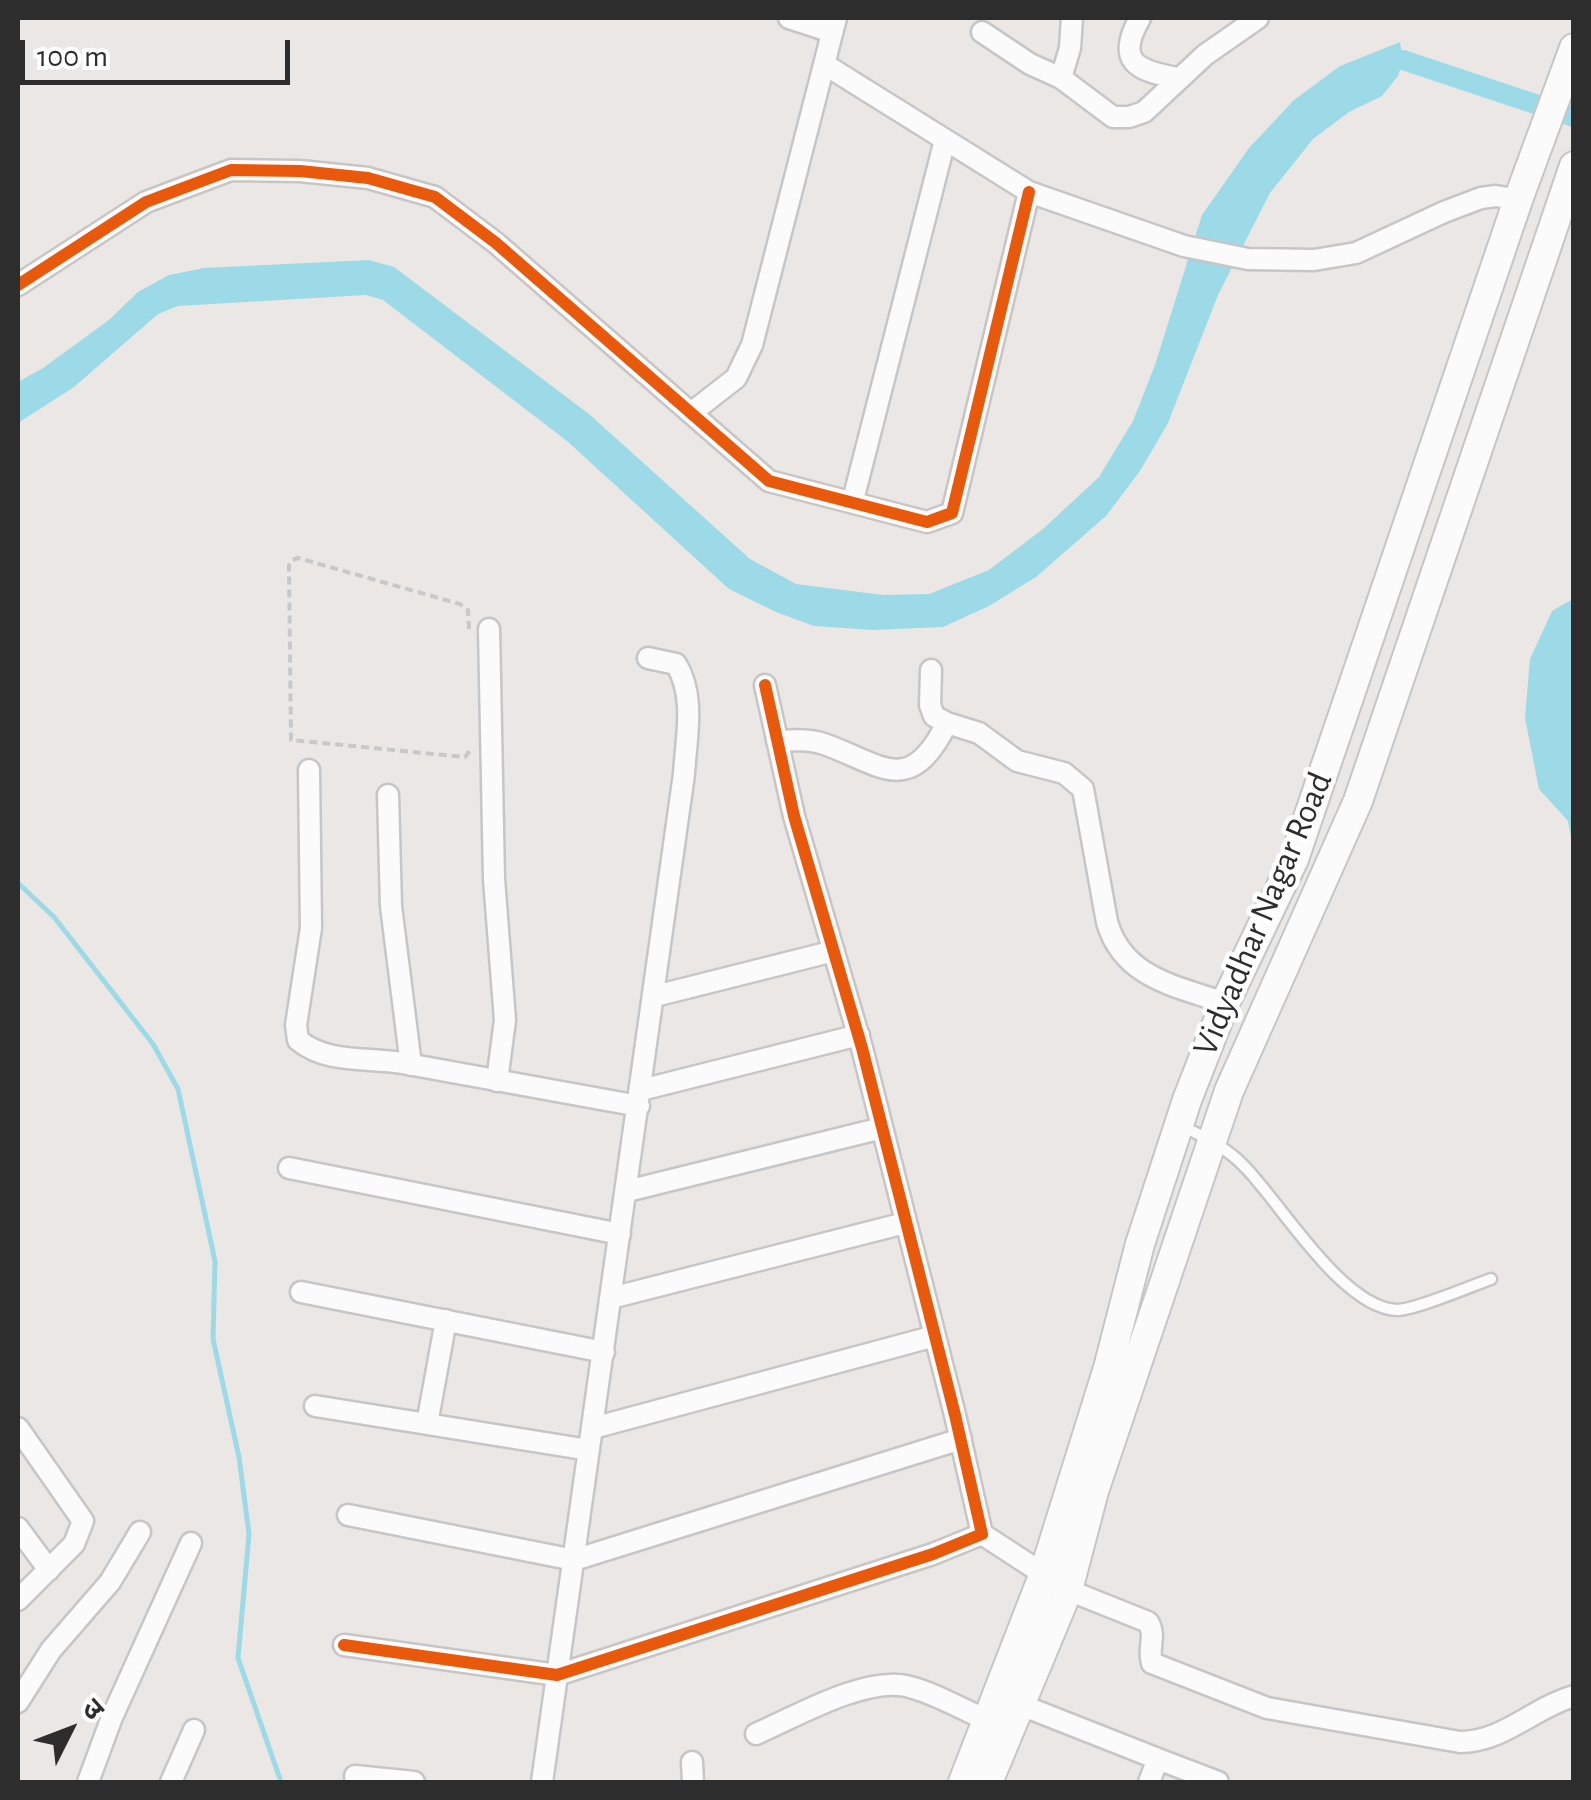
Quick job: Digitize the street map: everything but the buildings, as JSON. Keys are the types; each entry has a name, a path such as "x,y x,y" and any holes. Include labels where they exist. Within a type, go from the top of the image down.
{"main road":[{"name":"Vidyadhar Nagar Road","path":"988,1782 1001,1706 1108,1368 1140,1244 1179,1124 1226,1003 1294,859 1518,200 1574,48"},
{"name":"Vidyadhar Nagar Road","path":"963,1782 1001,1706 1068,1590 1094,1491 1229,1090 1358,801 1574,166"}],"street":[{"path":"691,413 736,378 752,345 834,25 788,18"},
{"path":"1060,78 1070,48 1072,18"},
{"path":"1140,18 1130,34 1132,60 1143,71 1178,78"},
{"path":"982,32 1030,64 1060,78 1113,117 1130,117 1144,112 1241,26 1258,18"},
{"path":"824,64 1029,192 1184,246 1248,259 1314,260 1356,254 1481,198 1518,200"},
{"path":"853,500 945,140"},
{"path":"18,285 146,202 231,170 300,170 368,178 435,196 496,243 770,481 927,522 952,513 1029,192"},
{"path":"478,629 505,1020 497,1081"},
{"path":"542,1782 684,774 688,694 676,664 648,658"},
{"path":"931,670 930,705 934,716 979,733 1017,761 1075,779 1086,800 1113,944 1124,959 1159,979 1226,1003"},
{"path":"764,685 794,816 858,1034 982,1534 1068,1590 1148,1622 1154,1638 1152,1663 1267,1708 1476,1742 1495,1738 1532,1713 1574,1696"},
{"path":"778,742 821,743 870,766 894,770 920,762 947,724"},
{"path":"310,770 311,928 296,1025 298,1040 310,1050 497,1081 640,1098 858,1034"},
{"path":"388,795 391,906 410,1064"},
{"path":"655,996 834,951"},
{"path":"627,1191 882,1128"},
{"path":"289,1168 620,1234"},
{"path":"611,1298 906,1222"},
{"path":"301,1292 604,1352"},
{"path":"427,1424 446,1320"},
{"path":"592,1428 935,1336"},
{"path":"315,1406 589,1450"},
{"path":"18,1428 82,1521 74,1544 18,1600"},
{"path":"348,1515 574,1560 961,1439"},
{"path":"18,1528 49,1570"},
{"path":"18,1702 50,1650 110,1582 140,1532"},
{"path":"344,1645 557,1675 934,1554 982,1534"},
{"path":"88,1782 112,1716 191,1544"},
{"path":"756,1734 859,1691 884,1684 908,1686 1001,1706 1218,1782"},
{"path":"171,1782 194,1730"},
{"path":"1149,1782 1158,1759"},
{"path":"355,1776 414,1782"}],"lane":[{"path":"1179,1124 1212,1140 1244,1166 1349,1288 1375,1304 1398,1310 1491,1279"}],"path":[{"path":"472,746 465,757 291,740 289,566 298,558 460,604 478,629"}],"water":[{"path":"1400,42 1403,60 1398,76 1382,96 1349,112 1313,139 1270,193 1218,295 1168,423 1140,471 1106,516 1036,577 989,606 943,627 872,630 814,626 729,589 567,441 383,300 366,295 178,306 158,314 74,387 18,423 18,382 109,320 138,292 169,275 204,268 369,260 394,267 589,414 750,559 796,584 883,595 929,594 989,570 1043,529 1099,477 1133,421 1155,365 1202,215 1249,148 1294,100 1340,66"},
{"path":"1573,599 1573,847 1568,821 1539,789 1525,718 1530,659 1552,611"}],"waterway":[{"path":"1403,60 1574,117"},
{"path":"18,883 54,917 153,1044 178,1089 215,1261 213,1339 239,1457 249,1534 238,1658 281,1782"}],"cycle path":[{"path":"18,285 146,202 231,170 300,171 368,178 435,197 496,243 769,481 927,522 952,513 1029,192"},
{"path":"344,1645 557,1675 933,1554 982,1534 862,1048 794,816 765,685"}]}
